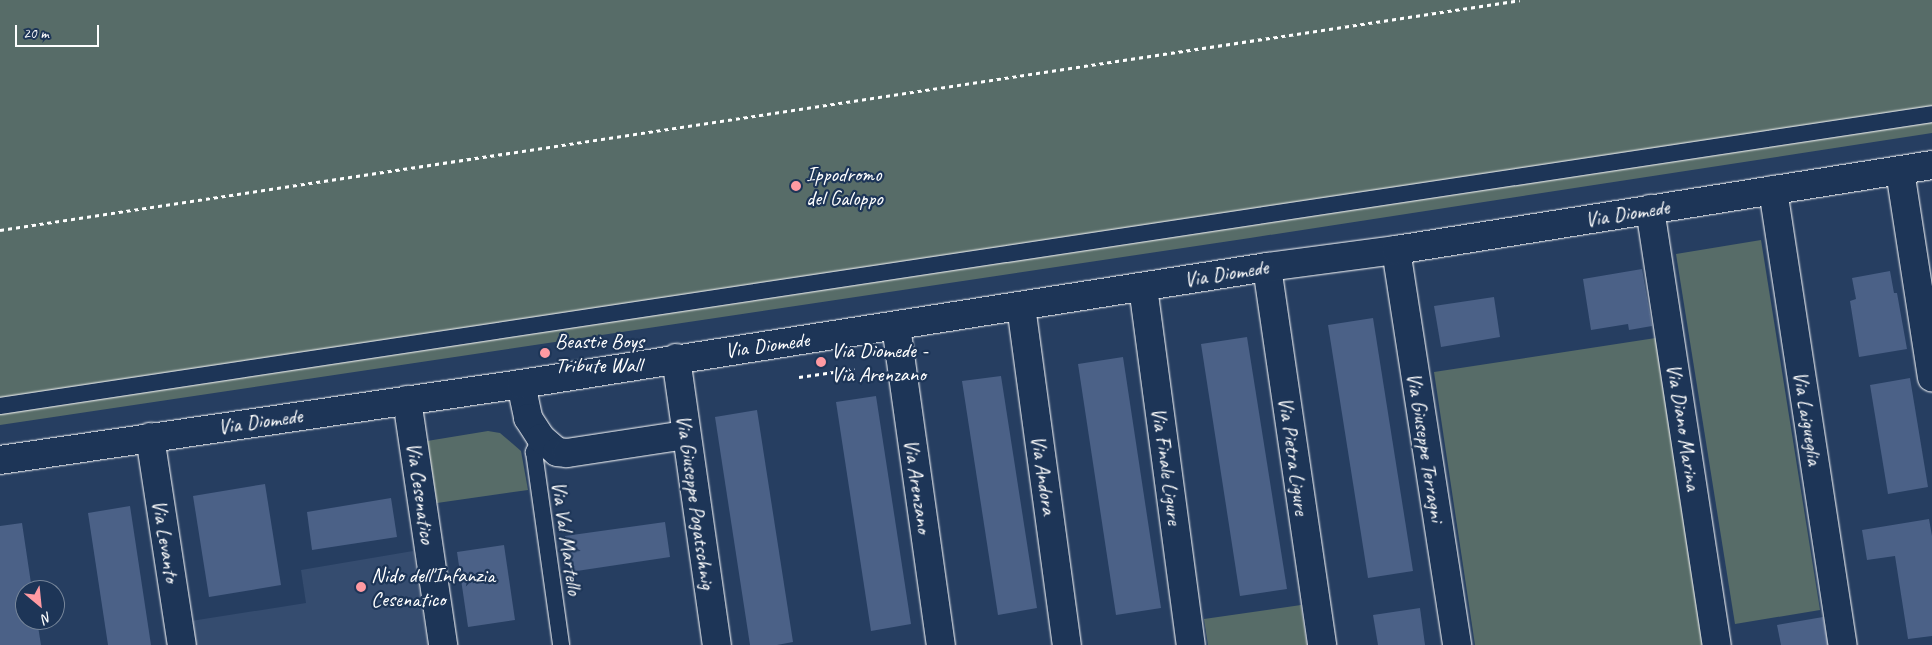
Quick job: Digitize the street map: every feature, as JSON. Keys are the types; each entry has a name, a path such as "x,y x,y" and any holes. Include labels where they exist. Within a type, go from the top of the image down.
{"street":[{"name":"Via Diomede","path":"0,460 520,384 676,358 896,326 1267,267 1396,250 1932,165"},
{"path":"1900,171 1932,378"},
{"name":"Via Laigueglia","path":"1773,190 1843,645"},
{"name":"Via Diano Marina","path":"1650,209 1717,645"},
{"name":"Via Giuseppe Terragni","path":"1396,250 1456,645"},
{"name":"Via Pietra Ligure","path":"1267,267 1322,645"},
{"name":"Via Finale Ligure","path":"1143,287 1191,645"},
{"name":"Via Andora","path":"1021,306 1067,645"},
{"name":"Via Arenzano","path":"896,326 940,645"},
{"name":"Via Giuseppe Pogatschnig","path":"676,358 717,645"},
{"path":"520,384 528,418 541,438 557,452 566,453 686,435"},
{"name":"Via Cesenatico","path":"407,400 443,645"},
{"name":"Via Levanto","path":"150,437 182,645"}],"lane":[{"path":"0,406 1932,114"},
{"name":"Via Val Martello","path":"541,438 534,452 561,645"}],"path":[{"path":"0,230 1520,0"},
{"path":"799,378 854,369"}],"shaded area":[{"name":"Nido dell'Infanzia Cesenatico","path":"413,551 428,645 195,645 191,621 306,603 301,570"}],"green space":[{"name":"Ippodromo del Galoppo","path":"0,0 1932,0 1932,133 1250,238 0,425"},
{"path":"1761,240 1820,610 1735,624 1676,254"},
{"path":"1662,337 1709,645 1475,645 1434,372"},
{"path":"488,431 500,433 521,451 528,490 437,503 427,441"},
{"path":"1301,605 1307,645 1208,645 1204,619"}],"building":[{"path":"1642,269 1652,326 1629,330 1628,324 1591,330 1583,279"},
{"path":"1890,271 1894,293 1897,293 1907,349 1859,357 1850,301 1856,299 1852,278"},
{"path":"1494,297 1500,337 1441,347 1434,306"},
{"path":"1373,318 1413,571 1368,578 1328,325"},
{"path":"1247,337 1287,589 1240,596 1201,344"},
{"path":"1123,357 1161,608 1116,615 1078,364"},
{"path":"1001,376 1037,608 998,615 962,381"},
{"path":"1910,378 1928,487 1888,494 1870,385"},
{"path":"876,396 911,624 871,631 836,402"},
{"path":"757,410 793,642 777,645 750,645 715,417"},
{"path":"265,484 281,585 209,597 193,496"},
{"path":"391,498 397,537 312,550 307,512"},
{"path":"130,506 151,645 108,645 88,513"},
{"path":"1929,519 1932,536 1932,636 1908,639 1895,556 1867,560 1862,530"},
{"path":"665,522 670,557 570,572 565,536"},
{"path":"22,523 31,580 15,580 15,630 39,630 41,645 0,645 0,526"},
{"path":"504,545 515,620 468,627 457,552"},
{"path":"1420,608 1425,645 1378,645 1373,615"},
{"path":"1823,617 1828,645 1781,645 1777,625"}],"place":[{"name":"Ippodromo del Galoppo","path":"796,186"},
{"name":"Beastie Boys Tribute Wall","path":"545,353"},
{"name":"Via Diomede - Via Arenzano","path":"821,362"},
{"name":"Nido dell'Infanzia Cesenatico","path":"361,587"}]}
